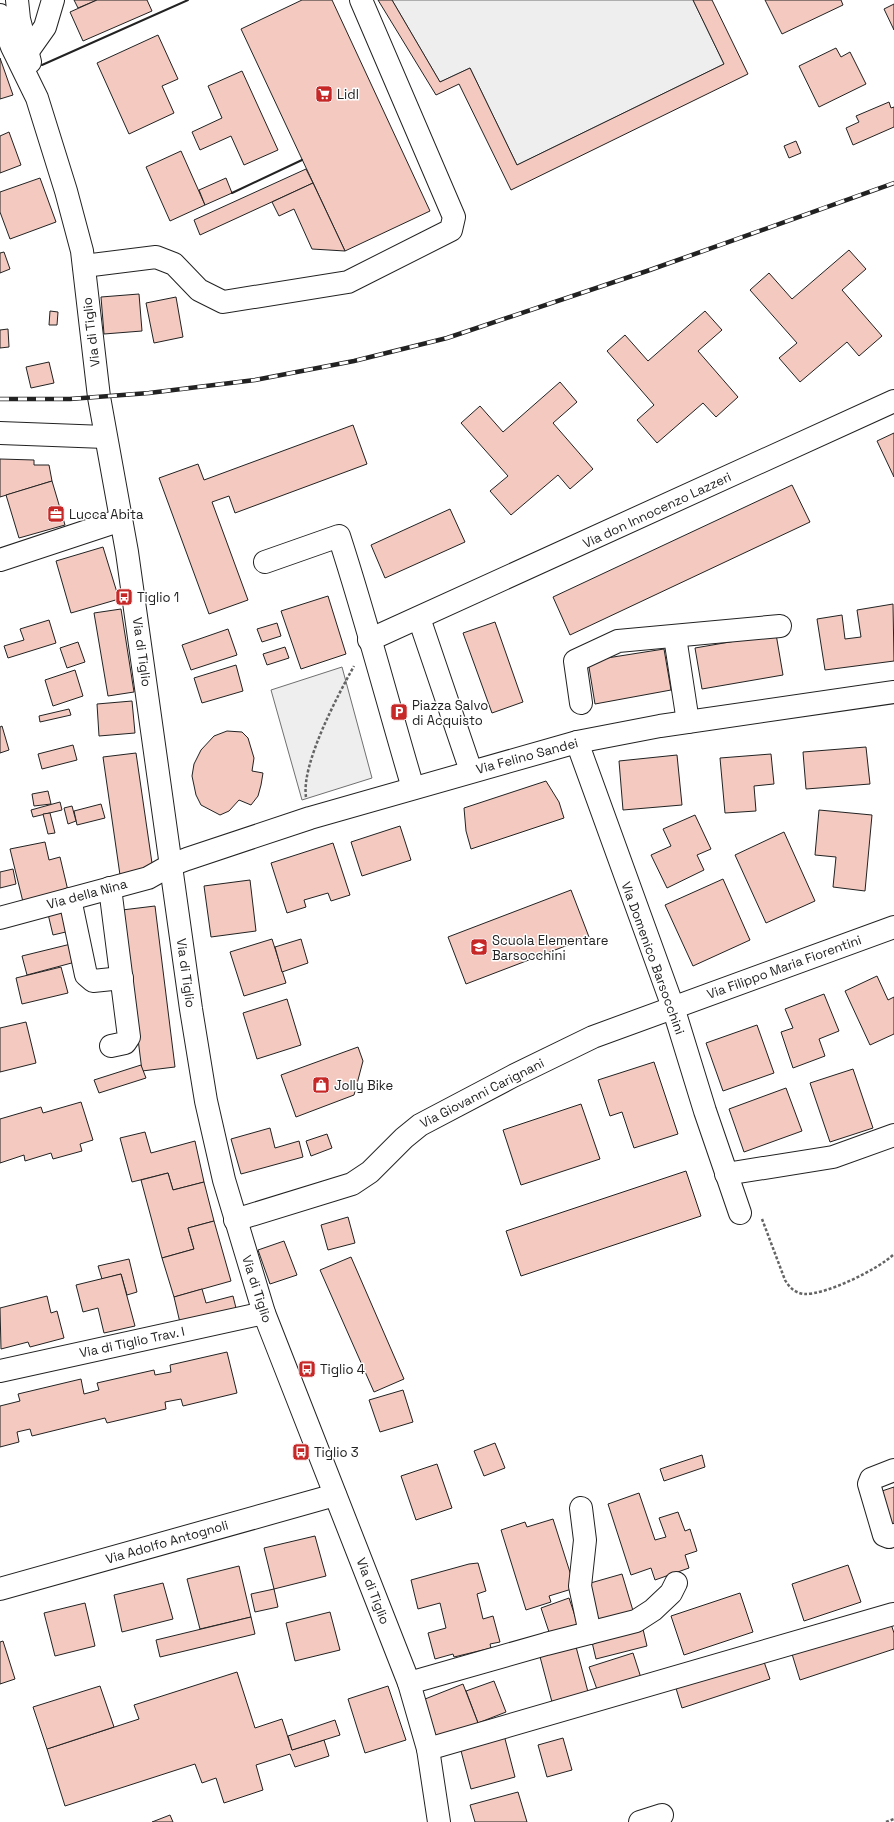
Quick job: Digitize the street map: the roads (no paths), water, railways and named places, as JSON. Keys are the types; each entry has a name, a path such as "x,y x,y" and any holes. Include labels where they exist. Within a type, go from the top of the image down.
{"street":[{"name":"Via di Tiglio","path":"17,0 19,19 28,51 37,98 75,222 84,266 105,437 130,567 171,865 206,1101 224,1180 264,1313 409,1683 428,1749 439,1822"},
{"path":"28,51 45,27 53,0"},
{"path":"84,266 156,257 174,264 199,290 223,302 348,282 451,230 454,216 361,0"},
{"name":"Via di Tiglio","path":"0,15 12,47 37,98"},
{"name":"Via don Innocenzo Lazzeri","path":"369,640 894,401"},
{"path":"0,433 105,437"},
{"path":"0,560 121,520"},
{"path":"265,562 339,536 361,604 369,640 413,788"},
{"path":"419,618 471,771"},
{"path":"582,704 575,660 618,641 675,637 780,626"},
{"path":"675,637 688,722"},
{"name":"Via Felino Sandei","path":"171,865 310,818 577,742 623,732 894,692"},
{"name":"Via Domenico Barsocchini","path":"577,742 673,1007 726,1174 740,1213"},
{"name":"Via della Nina","path":"0,918 148,878 171,865"},
{"path":"110,888 129,1037 125,1043 111,1046"},
{"path":"70,899 86,976 93,981 122,978"},
{"name":"Via Filippo Maria Fiorentini","path":"673,1007 894,927"},
{"name":"Via Giovanni Carignani","path":"235,1220 352,1184 370,1172 420,1124 593,1037 673,1007"},
{"path":"726,1174 833,1157 894,1135"},
{"name":"Via di Tiglio Trav. I","path":"0,1371 264,1313"},
{"path":"894,1470 871,1479 869,1484 884,1535 889,1537 894,1535"},
{"name":"Via Adolfo Antognoli","path":"0,1589 335,1496"},
{"path":"581,1508 585,1540 580,1586 590,1633"},
{"path":"409,1683 546,1644 636,1621 653,1610 671,1592 676,1583"},
{"path":"428,1749 893,1614"},
{"path":"640,1822 662,1815"}],"railway":[{"path":"0,399 70,399 149,393 255,380 354,361 447,338 647,271 894,183"}],"place":[{"name":"Lidl","path":"324,94"},
{"name":"Lucca Abita","path":"56,514"},
{"name":"Tiglio 1","path":"124,597"},
{"name":"Piazza Salvo di Acquisto","path":"399,712"},
{"name":"Scuola Elementare Barsocchini","path":"479,947"},
{"name":"Jolly Bike","path":"321,1085"},
{"name":"Tiglio 4","path":"307,1369"},
{"name":"Tiglio 3","path":"301,1452"}]}
